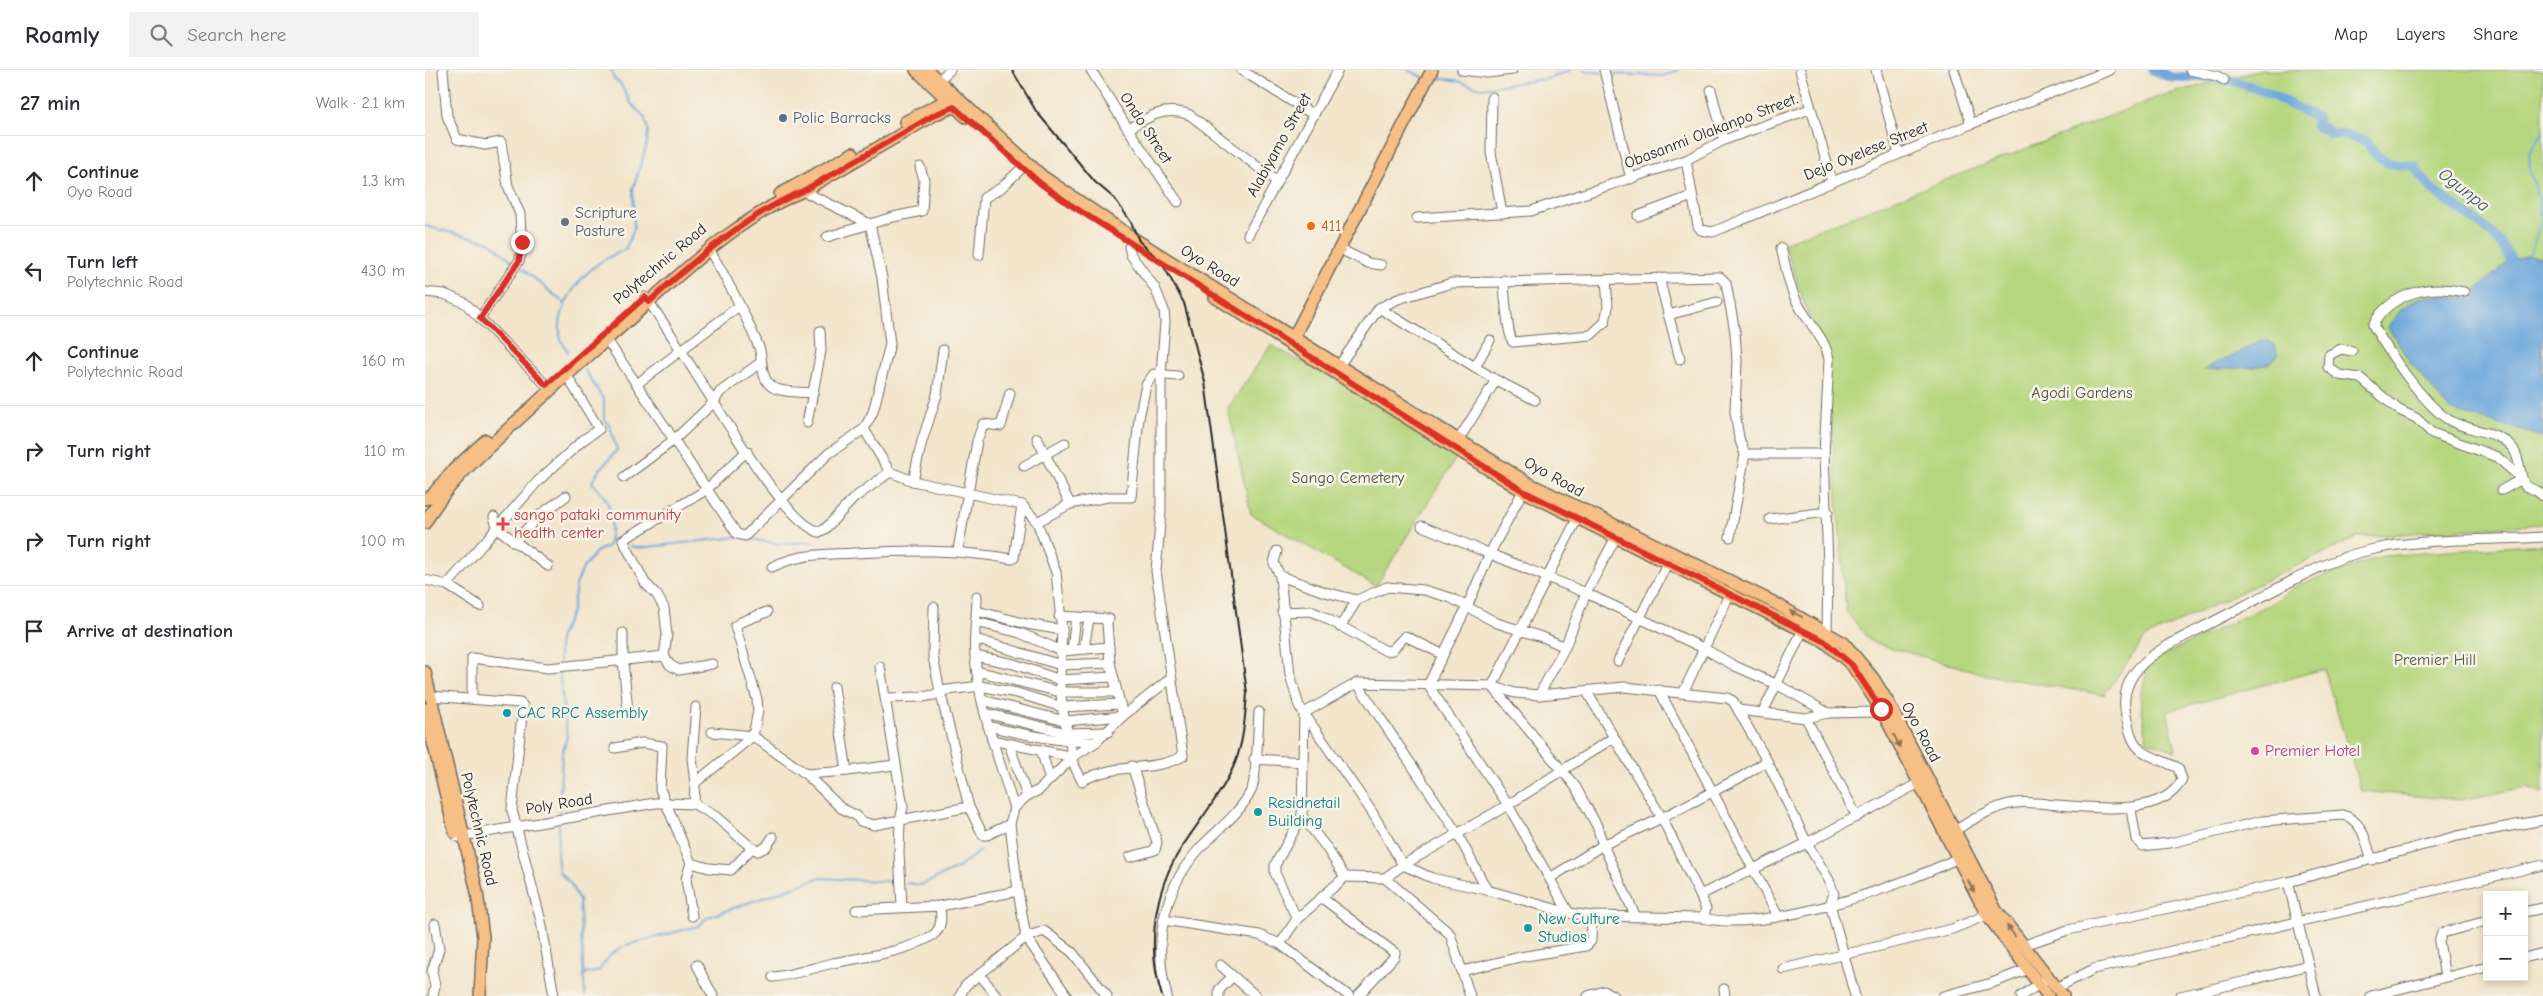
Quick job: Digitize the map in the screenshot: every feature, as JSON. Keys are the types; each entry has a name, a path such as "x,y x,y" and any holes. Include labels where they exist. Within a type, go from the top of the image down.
{"main road":[{"name":"Oyo Road","path":"916,70 935,83 1022,168 1069,204 1133,241"},
{"name":"Oyo Road","path":"927,70 935,83"},
{"path":"1292,341 1430,75"},
{"path":"931,108 935,83"},
{"name":"Oyo Road","path":"954,102 1042,176 1157,258 1337,368 1459,439 1528,483 1689,568 1730,594 1824,641 1841,654 1852,665 1881,709 1919,783 1996,910 2048,978 2056,993"},
{"name":"Polytechnic Road","path":"427,515 445,491 472,463 560,378 647,300 710,251 786,198 803,191 931,108 954,102"},
{"name":"Polytechnic Road","path":"427,515 429,497 469,455 546,385 560,378 607,340 690,257 739,220 781,193 881,140 936,114 954,102"},
{"name":"Oyo Road","path":"1337,368 1523,491 1668,562 1689,568 1773,602 1844,643 1873,678 1950,834 1958,858 1987,915 2038,985 2056,993"},
{"name":"Polytechnic Road","path":"425,672 431,696 433,725 460,837 477,892 483,937 480,996"},
{"name":"Polytechnic Road","path":"425,709 433,725"},
{"name":"Polytechnic Road","path":"460,837 475,938 476,970 473,996"}],"street":[{"path":"443,70 447,116 457,139 485,145 501,142 508,186 520,214 522,242 519,261 480,318"},
{"path":"935,83 950,70"},
{"name":"Ondo Street","path":"1091,70 1128,129 1178,202"},
{"path":"1241,70 1314,115"},
{"name":"Alabiyamo Street","path":"1248,235 1338,70"},
{"path":"1462,70 1487,73 1512,70"},
{"path":"1604,70 1631,179"},
{"path":"1800,70 1832,181"},
{"path":"1876,70 1899,154"},
{"path":"1954,70 1971,124"},
{"name":"Dejo Oyelese Street","path":"1686,160 1691,196 1698,226 1701,230 1713,232 1971,124 2110,70"},
{"path":"2191,70 2217,76 2224,80"},
{"path":"1711,90 1724,140"},
{"path":"1492,97 1491,152 1502,213"},
{"name":"Obasanmi Olakanpo Street.","path":"1417,218 1531,211 1686,160 1724,140 1810,109"},
{"path":"1128,129 1150,115 1163,111 1191,115 1277,181"},
{"path":"827,237 870,224 922,212 924,180 920,166"},
{"path":"979,255 984,198 998,192 1022,168"},
{"path":"803,191 870,224"},
{"path":"1638,216 1691,196"},
{"path":"607,340 706,490 737,534 742,537 828,454 864,428 878,398 890,344 882,278 870,224"},
{"path":"864,428 890,472 913,481 1022,505 1037,522 1056,572 1059,616 1062,630 1060,692 1068,738 1082,780 1097,773 1132,766 1169,763 1183,756 1155,558 1161,512 1161,375 1165,337 1164,310 1155,288 1131,255 1133,241"},
{"path":"1781,248 1795,299 1828,350 1824,454 1828,512 1827,645"},
{"path":"1340,249 1368,264 1381,265"},
{"path":"710,251 759,348 761,362 768,382 773,388 813,393"},
{"path":"1337,368 1379,308 1398,299 1452,283 1504,280 1720,277 1726,283 1737,361 1735,412 1739,438 1745,454 1730,537"},
{"path":"1659,278 1680,359"},
{"path":"1504,280 1503,297 1509,320 1509,336 1513,342 1591,335 1605,322 1608,307 1606,279"},
{"path":"2464,292 2430,288 2409,293 2379,314 2373,324 2385,346 2427,399 2449,420 2502,440 2514,451 2525,486 2543,496"},
{"path":"425,292 444,294 460,300 546,385"},
{"path":"647,300 747,451 782,500 809,528 819,532 825,529 854,498 890,472"},
{"path":"1669,315 1717,302"},
{"path":"637,384 739,306"},
{"path":"1379,308 1496,380 1535,400"},
{"path":"807,423 821,351 820,331"},
{"path":"1475,367 1490,340"},
{"path":"913,481 922,441 937,395 943,350"},
{"path":"2352,351 2341,350 2329,355 2328,367 2339,375 2360,378 2399,410 2416,418 2432,433 2497,457 2522,479"},
{"path":"624,477 674,440 714,402 720,392 761,362"},
{"path":"1037,522 1070,504 1108,497 1131,497 1139,418 1145,390 1154,374 1178,376"},
{"path":"447,585 498,529 538,481 583,440 599,429 560,378"},
{"path":"1459,439 1496,380"},
{"path":"958,550 977,441 983,424 1001,426 1010,393"},
{"path":"1037,438 1070,504"},
{"path":"1025,466 1065,443"},
{"path":"712,664 679,670 670,665 664,656 667,634 664,608 657,595 645,582 623,540 706,490 747,451"},
{"path":"1745,454 1824,454"},
{"path":"2502,490 2522,479"},
{"path":"1428,685 1467,607 1490,553 1523,491"},
{"path":"514,542 540,514 567,496"},
{"path":"771,567 795,557 933,549 958,550 1013,558 1022,505"},
{"path":"1770,519 1828,512"},
{"path":"494,517 498,529 548,566"},
{"path":"1492,686 1577,518"},
{"path":"1422,526 1586,593 1778,685 1828,713"},
{"path":"1539,695 1565,647 1586,593 1616,537"},
{"path":"1950,834 1985,814 2017,802 2131,809 2162,800 2178,788 2182,779 2178,768 2140,749 2131,737 2125,710 2127,688 2136,668 2148,657 2336,560 2369,550 2399,545 2543,537"},
{"path":"1277,551 1274,563 1280,576 1282,612 1293,692 1304,713 1372,812 1403,865 1433,878 1487,890 1569,913 1592,917 1635,915 1703,918 1734,922 1778,916 1830,904 1901,882 1958,858"},
{"path":"1619,661 1668,562"},
{"path":"1280,576 1325,592 1357,600"},
{"path":"425,580 447,585 480,606"},
{"path":"1340,627 1357,600 1380,589 1416,588 1440,594 1497,623 1565,647"},
{"path":"1684,691 1730,594"},
{"path":"977,596 975,639 977,672 988,726 1014,808 1010,824 1017,891 1026,937 1067,996"},
{"path":"934,607 933,657 969,807 983,834 987,835 1010,824"},
{"path":"977,611 1027,624 1062,630"},
{"path":"1282,612 1311,611 1386,651 1392,650 1405,636 1442,654"},
{"path":"695,783 753,736 758,711 757,699 735,626 767,612"},
{"path":"1059,616 1107,618 1113,677 1123,716"},
{"path":"1073,650 1076,617"},
{"path":"1084,649 1089,618"},
{"path":"977,622 1020,633 1062,651 1109,648"},
{"path":"1763,712 1778,685 1803,630"},
{"path":"623,632 623,661 628,711"},
{"path":"975,639 1061,665 1111,663"},
{"path":"472,700 472,658 548,668 664,656"},
{"path":"975,656 1014,664 1060,680 1113,677"},
{"path":"881,667 903,808 900,820 902,906"},
{"path":"977,672 1060,692 1117,692"},
{"path":"1014,808 1027,796 1051,780 1073,757 1096,742 1123,716 1171,678"},
{"path":"1304,713 1357,683 1492,686 1515,693 1539,695 1587,692 1624,687 1684,691 1730,699 1767,761 1807,843 1829,880 1834,894 1830,904 1855,996"},
{"path":"1357,683 1457,833 1487,890"},
{"path":"1428,685 1508,804 1569,913"},
{"path":"886,698 922,697 934,695 940,691 980,686 1017,693 1062,707 1121,704"},
{"path":"1492,686 1563,770 1587,807 1635,915"},
{"path":"834,687 847,772"},
{"path":"1659,690 1778,916"},
{"path":"1587,692 1661,818 1706,909 1703,918"},
{"path":"431,696 522,704 512,799 515,826 541,921 554,996"},
{"path":"982,700 1065,721 1123,716"},
{"path":"696,708 692,758 695,783 694,804 715,816 752,848 763,850 773,838"},
{"path":"1738,710 1763,712 1779,717 1805,718 1828,713 1868,713 1881,709"},
{"path":"1167,996 1162,974 1161,950 1164,920 1173,886 1185,864 1239,809 1250,793 1254,779 1259,712"},
{"path":"985,713 1068,738 1108,732"},
{"path":"1297,919 1275,873 1275,865 1302,816 1304,713"},
{"path":"1805,718 1857,816"},
{"path":"988,726 1026,736 1068,738 1096,742"},
{"path":"711,732 753,736 806,774 841,808 864,823 874,825 969,807"},
{"path":"1280,944 1297,919 1345,877 1385,878 1403,865 1508,804 1613,738"},
{"path":"992,740 1073,757"},
{"path":"615,748 642,744 662,746 661,796 667,803 691,863 687,879 692,916"},
{"path":"1009,744 1027,796"},
{"path":"1041,750 1051,780"},
{"path":"1255,759 1303,762"},
{"path":"1550,878 1603,845 1661,818 1767,761"},
{"path":"806,774 847,772 895,765"},
{"path":"1130,857 1155,850 1157,842 1132,766"},
{"path":"1700,895 1807,843 1919,783"},
{"name":"Poly Road","path":"460,837 655,803 694,804"},
{"path":"2131,809 2135,839 2142,846 2170,843 2262,821 2350,816 2357,824 2372,860"},
{"path":"1302,816 1326,847 1345,877"},
{"path":"2023,946 2055,934 2288,882 2457,836 2543,820"},
{"path":"691,863 709,868 731,870 752,848"},
{"path":"2056,993 2094,969 2543,865"},
{"path":"1385,878 1446,930 1453,942 1470,996"},
{"path":"2288,882 2316,996"},
{"path":"856,910 902,906 940,906 1017,891"},
{"path":"1322,898 1395,953 1394,957 1357,996"},
{"path":"773,977 881,955 934,935 940,925 940,906"},
{"path":"2528,911 2543,908"},
{"path":"1783,969 1952,930 1987,915"},
{"path":"1462,971 1520,957 1586,946 1591,941 1592,917"},
{"path":"1164,920 1259,935 1280,944 1349,996"},
{"path":"2445,977 2439,942 2442,933 2483,922"},
{"path":"433,996 435,986 432,971 439,949 435,924"},
{"path":"960,996 965,986 1026,937 1044,931 1065,946 1107,996"},
{"path":"2528,957 2543,953"},
{"path":"697,965 713,996"},
{"path":"1220,965 1256,996"},
{"path":"2179,996 2308,965"},
{"path":"2371,996 2408,992 2445,977 2483,968"},
{"path":"1943,996 1992,984 2026,970"},
{"path":"980,975 997,996"},
{"path":"1219,996 1219,990 1232,977"},
{"path":"2021,996 2048,978"},
{"path":"1587,996 1604,991 1614,996"}],"green space":[{"name":"Agodi Gardens","path":"2261,70 2543,70 2543,524 2358,537 2146,637 2104,695 1988,675 1871,642 1846,611 1827,371 1784,243 2161,96"},
{"name":"Sango Cemetery","path":"1271,345 1461,450 1376,586 1251,514 1228,408"},
{"name":"Premier Hill","path":"2543,544 2543,793 2527,787 2461,800 2361,791 2324,669 2167,711 2176,751 2147,741 2140,697 2149,662 2272,603 2298,585 2383,556"}],"water":[{"path":"2528,255 2543,257 2543,437 2450,410 2410,362 2388,327 2401,310 2418,298 2440,296 2460,298 2471,294 2510,260"},
{"path":"2266,340 2274,344 2278,356 2269,364 2204,370 2261,341"}],"waterway":[{"path":"568,352 562,341 560,328 564,306 583,277 599,263 626,248 634,228 633,189 647,144 648,130 645,118 631,103 620,83 614,79 611,70"},
{"path":"1408,70 1424,78"},
{"path":"1433,78 1455,80 1481,88 1551,78 1570,70"},
{"path":"1583,70 1601,73"},
{"path":"1608,74 1663,76 1678,70"},
{"name":"Ogunpa","path":"2153,70 2173,78 2200,76 2233,81 2264,91 2317,118 2317,127 2326,129 2330,134 2339,134 2367,141 2371,149 2386,162 2414,166 2431,188 2491,233 2501,244 2516,272"},
{"path":"2529,257 2541,222 2538,197 2530,171 2529,153 2543,132"},
{"path":"425,226 490,242 513,262"},
{"path":"523,269 565,304"},
{"path":"559,663 559,639 572,611 576,585 583,568 596,552 608,546 611,533 609,507 603,495 592,482 617,450 610,427 604,418 604,400 585,370"},
{"path":"630,546 639,548 737,537"},
{"path":"746,538 778,544 813,542"},
{"path":"610,540 622,543"},
{"path":"559,670 567,737 562,753 559,816"},
{"path":"559,823 557,856 559,872 570,883 579,900 585,996"},
{"path":"905,883 922,885 959,867 980,851"},
{"path":"627,945 698,926 708,917 819,878 898,882"},
{"path":"585,974 599,971 611,954 622,947"}],"railway":[{"path":"1012,70 1036,111 1095,182 1115,199 1131,222 1139,241 1162,263 1184,303 1205,382 1247,693 1245,720 1235,763 1217,796 1172,863 1159,900 1154,938 1154,958 1162,996"}],"place":[{"name":"Polic Barracks","path":"783,118"},
{"name":"Scripture Pasture","path":"565,222"},
{"name":"411","path":"1311,226"},
{"name":"sango pataki community health center","path":"503,524"},
{"name":"CAC RPC Assembly","path":"507,713"},
{"name":"Premier Hotel","path":"2255,751"},
{"name":"Residnetail Building","path":"1258,812"},
{"name":"New Culture Studios","path":"1528,928"}],"route":[{"path":"522,242 519,261 480,318 546,385 645,297 649,302 743,226 786,198 803,191 883,143 936,114 954,107 1022,168 1069,204 1523,491 1824,641 1847,659 1862,678 1881,709"}]}
